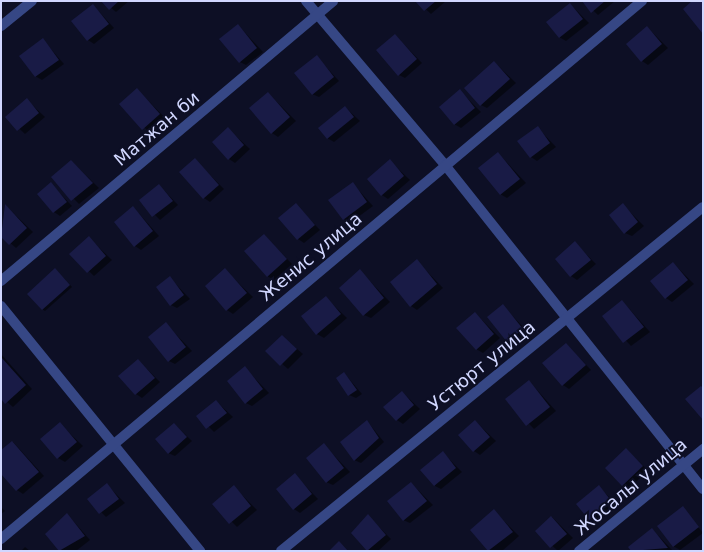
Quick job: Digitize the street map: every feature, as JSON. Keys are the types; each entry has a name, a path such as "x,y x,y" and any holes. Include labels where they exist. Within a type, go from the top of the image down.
{"street":[{"path":"1,26 32,1"},
{"path":"306,1 445,165 703,489"},
{"name":"Матжан би","path":"1,280 333,1"},
{"name":"Женис улица","path":"1,539 642,1"},
{"name":"Устюрт улица","path":"281,551 703,207"},
{"path":"1,306 111,446 200,551"},
{"name":"Жосалы улица","path":"579,551 703,449"}],"building":[{"path":"101,1 119,1 109,10"},
{"path":"415,1 436,1 424,11"},
{"path":"582,1 605,1 591,13"},
{"path":"692,1 703,1 703,34 683,9"},
{"path":"570,3 583,19 559,38 546,22"},
{"path":"93,4 109,24 87,41 71,21"},
{"path":"238,24 257,48 239,63 219,39"},
{"path":"647,26 662,44 641,62 626,44"},
{"path":"395,34 417,59 398,76 376,50"},
{"path":"43,38 59,60 35,77 19,56"},
{"path":"317,55 334,77 312,95 294,73"},
{"path":"494,61 510,79 480,106 464,88"},
{"path":"137,88 160,114 142,130 119,104"},
{"path":"460,89 475,108 454,125 439,107"},
{"path":"268,92 290,117 271,134 249,108"},
{"path":"27,98 39,113 17,131 5,117"},
{"path":"345,106 354,117 327,139 318,128"},
{"path":"538,126 550,143 530,158 517,141"},
{"path":"228,127 244,145 228,160 212,142"},
{"path":"498,152 520,179 500,195 478,168"},
{"path":"195,158 219,185 203,199 179,172"},
{"path":"390,159 404,176 381,196 367,179"},
{"path":"71,160 93,183 71,201 51,177"},
{"path":"51,182 67,202 53,213 37,194"},
{"path":"353,182 367,202 343,220 328,200"},
{"path":"159,184 173,201 152,217 139,200"},
{"path":"296,203 315,225 297,240 278,218"},
{"path":"623,203 638,222 624,234 609,215"},
{"path":"5,204 27,228 9,245 1,237"},
{"path":"133,206 153,231 134,247 114,222"},
{"path":"264,234 287,259 267,277 244,251"},
{"path":"89,236 106,256 87,273 69,254"},
{"path":"575,241 591,260 570,277 555,259"},
{"path":"417,259 437,284 410,307 390,282"},
{"path":"673,262 688,280 665,299 650,281"},
{"path":"55,268 70,285 42,310 27,294"},
{"path":"225,268 247,293 226,311 205,286"},
{"path":"360,269 384,298 363,316 339,288"},
{"path":"170,276 184,295 170,306 156,287"},
{"path":"326,296 341,314 316,335 301,316"},
{"path":"622,300 644,327 623,343 602,316"},
{"path":"503,304 523,329 507,342 487,317"},
{"path":"475,312 494,334 476,350 456,328"},
{"path":"166,322 186,347 168,362 148,337"},
{"path":"282,335 297,349 280,366 265,351"},
{"path":"566,343 586,365 562,386 542,363"},
{"path":"1,357 26,385 5,404 1,399"},
{"path":"138,359 155,378 135,395 118,376"},
{"path":"245,366 263,389 245,404 227,381"},
{"path":"344,372 357,390 348,396 336,378"},
{"path":"529,380 550,407 526,426 505,399"},
{"path":"701,386 703,388 703,420 685,399"},
{"path":"402,391 414,405 396,421 383,407"},
{"path":"216,400 227,413 206,429 196,416"},
{"path":"367,420 379,438 354,461 340,442"},
{"path":"475,420 490,437 473,452 458,435"},
{"path":"60,422 77,442 57,459 40,439"},
{"path":"174,423 187,437 168,454 155,439"},
{"path":"12,441 39,472 16,491 1,474 1,450"},
{"path":"324,443 344,468 326,483 306,458"},
{"path":"626,448 643,466 622,486 605,468"},
{"path":"443,451 456,468 434,486 420,470"},
{"path":"295,473 312,494 293,510 276,489"},
{"path":"411,482 427,501 403,521 387,501"},
{"path":"107,483 119,499 99,514 87,499"},
{"path":"234,485 251,506 229,524 212,504"},
{"path":"599,485 612,502 589,520 576,504"},
{"path":"683,506 699,527 673,547 657,526"},
{"path":"494,509 513,532 488,551 470,530"},
{"path":"67,513 85,536 59,551 45,534"},
{"path":"368,514 386,535 367,551 351,533"},
{"path":"551,516 567,534 550,548 535,531"},
{"path":"652,528 668,548 631,551 628,547"},
{"path":"339,541 348,551 329,551"}]}
